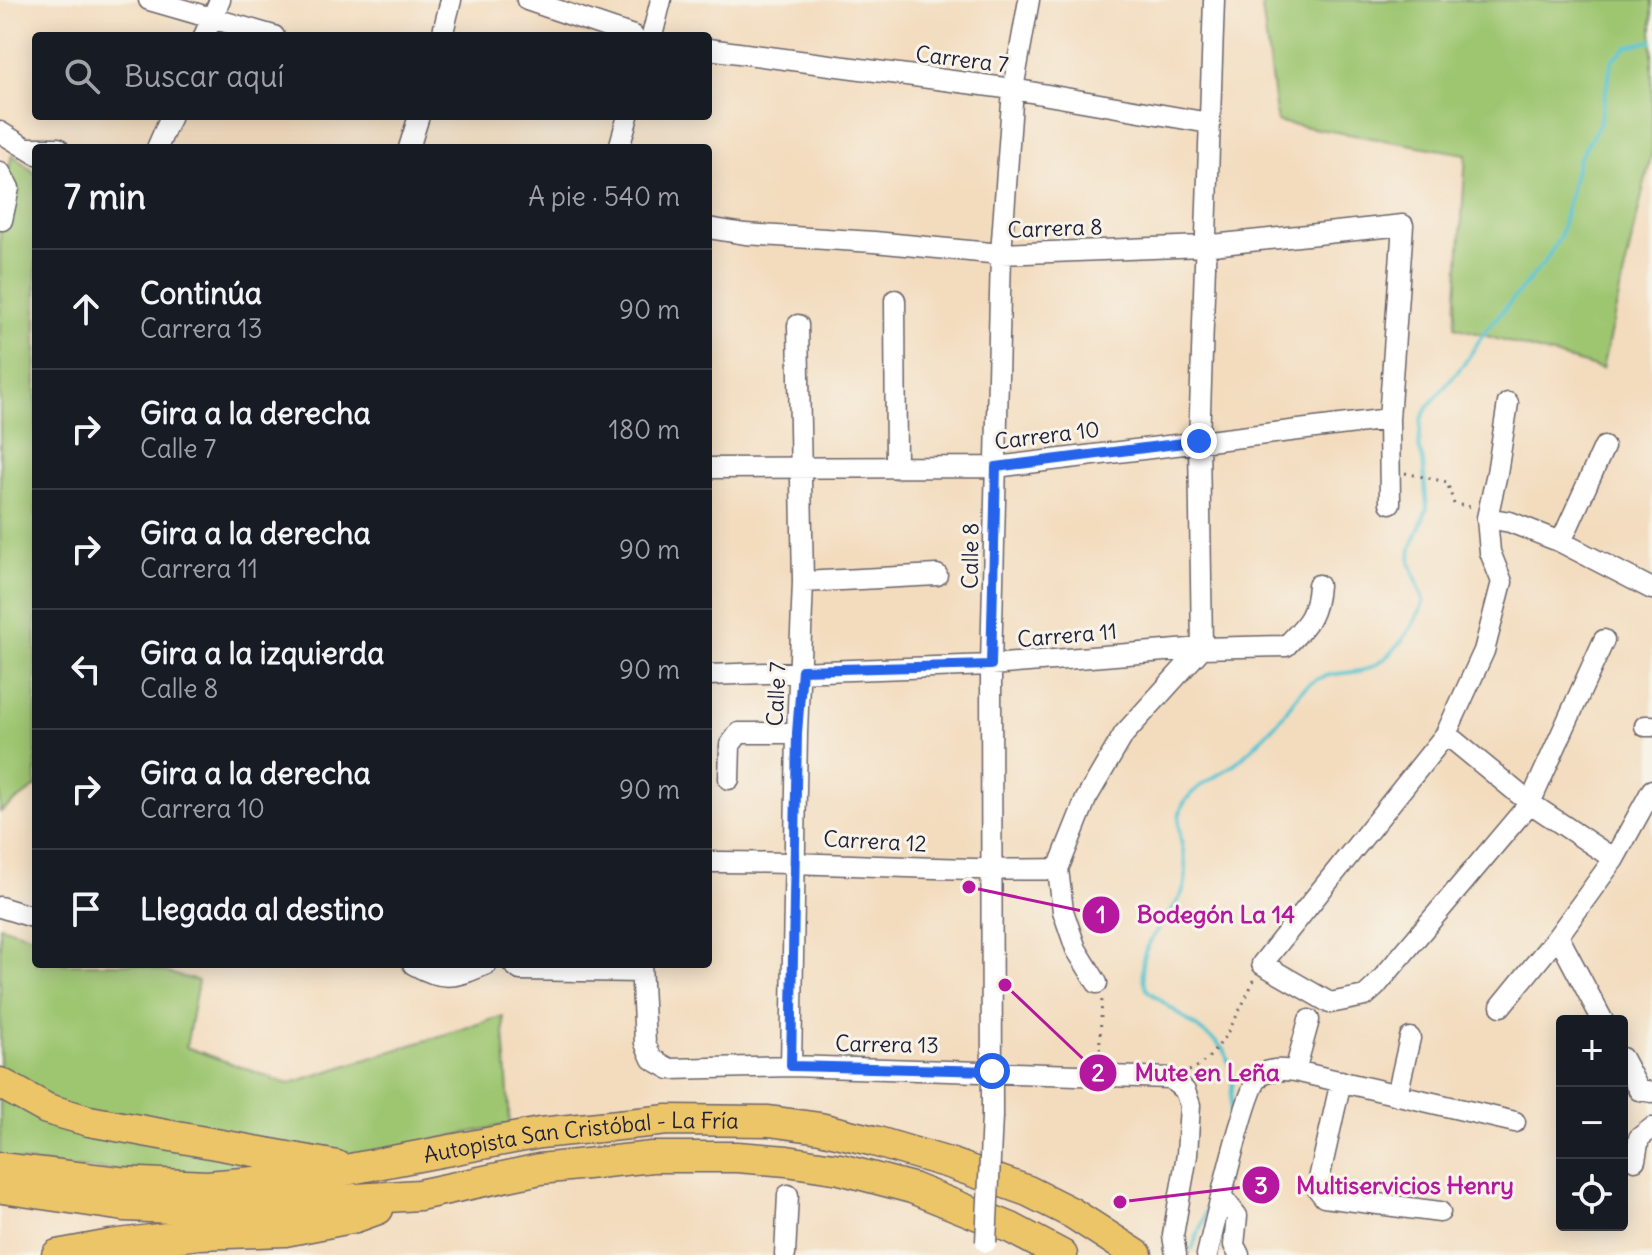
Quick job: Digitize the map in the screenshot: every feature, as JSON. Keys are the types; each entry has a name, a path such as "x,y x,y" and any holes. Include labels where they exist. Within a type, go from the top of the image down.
{"highway":[{"path":"0,1083 47,1109 89,1121 351,1168"},
{"name":"Autopista San Cristóbal - La Fría","path":"0,1168 119,1182 207,1186 303,1178 432,1156 540,1133 668,1120 769,1121 820,1128 874,1141 1002,1182 1072,1213 1137,1255"},
{"name":"Autopista San Cristóbal - La Fría","path":"0,1188 124,1206 198,1209 419,1195 540,1169 652,1157 737,1157 840,1169 912,1188 1011,1228 1062,1255"},
{"path":"57,1255 110,1250 199,1234 285,1231 356,1217 419,1195"}],"street":[{"path":"149,0 260,32"},
{"path":"443,32 451,0"},
{"path":"527,0 621,32"},
{"path":"653,32 661,0"},
{"name":"Calle 8","path":"986,1248 992,1116 991,665 1001,254 1013,89 1029,0"},
{"path":"1097,983 1076,949 1063,911 1058,869 1086,799 1124,734 1202,648 1199,441 1203,246 1214,0"},
{"name":"Carrera 7","path":"712,50 1013,89 1209,123"},
{"path":"159,144 169,120"},
{"path":"413,144 418,120"},
{"path":"620,144 627,120"},
{"path":"0,132 31,151"},
{"path":"0,172 9,188 2,220"},
{"name":"Carrera 8","path":"712,229 745,234 1001,254 1203,246 1403,225 1389,419"},
{"path":"895,300 896,468"},
{"name":"Calle 7","path":"791,1066 803,582 798,325"},
{"path":"1508,403 1488,514 1490,552 1502,582 1484,651 1446,734 1262,964 1330,1003 1365,996 1530,803 1604,640"},
{"path":"1389,419 1390,503"},
{"name":"Carrera 10","path":"712,468 996,467 1389,419"},
{"path":"1561,542 1604,447"},
{"path":"1488,514 1561,542 1652,589"},
{"path":"803,582 937,575"},
{"name":"Carrera 11","path":"712,675 991,665 1202,648 1286,646 1316,609 1318,585"},
{"path":"729,779 730,745 739,733 797,733"},
{"path":"1446,734 1530,803 1614,859"},
{"path":"1501,1006 1558,936 1614,859 1652,790"},
{"name":"Carrera 12","path":"712,862 795,862 992,871 1058,869"},
{"path":"0,907 32,917"},
{"path":"1558,936 1600,1015"},
{"path":"421,968 437,976 456,976 477,968"},
{"path":"518,968 640,968"},
{"name":"Carrera 13","path":"640,968 645,1043 652,1059 670,1069 791,1066 1170,1078"},
{"path":"1295,1071 1309,1020"},
{"path":"1397,1095 1410,1038"},
{"path":"1628,1069 1639,1090 1652,1092"},
{"path":"1207,1255 1256,1080 1261,1073 1270,1070 1295,1071 1515,1122"},
{"path":"1170,1078 1185,1091 1190,1105 1187,1155 1173,1235 1176,1255"},
{"path":"1341,1081 1317,1188 1324,1197 1440,1212"},
{"path":"1635,1160 1639,1138 1652,1128"},
{"path":"785,1255 788,1195"},
{"path":"1222,1197 1237,1216 1234,1245 1239,1255"}],"path":[{"path":"1413,475 1447,482 1454,504 1488,514"},
{"path":"1170,1078 1197,1068 1208,1060 1262,964"},
{"path":"1097,983 1102,1000 1098,1077"}],"green space":[{"path":"1261,0 1652,0 1652,152 1602,369 1455,327 1466,154 1277,122"},
{"path":"12,154 32,171 32,790 0,812 0,212"},
{"path":"0,926 32,936 32,968 151,968 198,981 186,1047 288,1084 503,1016 510,1124 378,1152 225,1174 67,1168 0,1158"}],"waterway":[{"path":"1192,1249 1203,1221 1229,1122 1233,1078 1225,1051 1147,990 1143,975 1146,950 1182,893 1185,881 1179,821 1181,810 1195,790 1253,748 1308,685 1320,678 1360,671 1377,664 1394,650 1409,631 1424,601 1410,562 1411,548 1427,509 1419,448 1421,420 1486,330 1544,263 1560,237 1578,160 1599,125 1612,60 1628,46 1652,41"}],"place":[{"name":"Bodegón La 14","path":"969,887"},
{"name":"Mute en Leña","path":"1005,985"},
{"name":"Multiservicios Henry","path":"1120,1202"}],"route":[{"path":"992,1071 791,1066 797,733 802,670 991,665 996,467 1199,441"}]}
